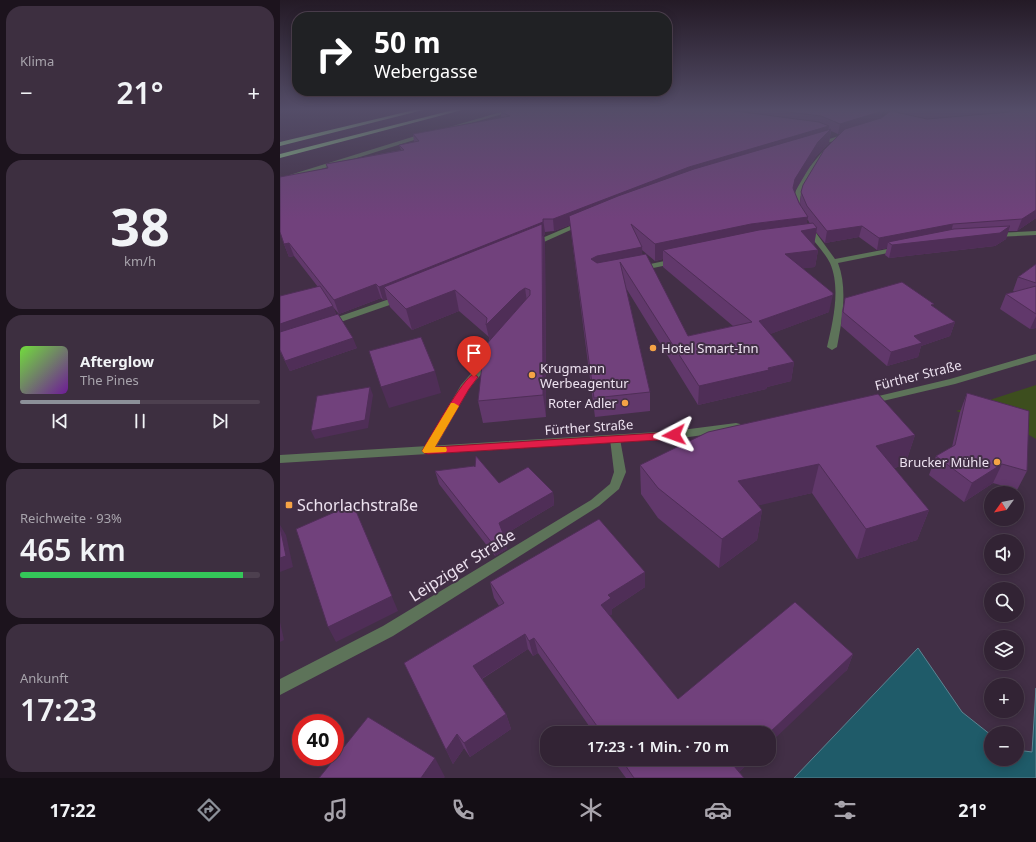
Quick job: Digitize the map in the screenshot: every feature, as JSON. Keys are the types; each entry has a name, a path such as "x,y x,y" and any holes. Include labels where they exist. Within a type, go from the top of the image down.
{"highway":[{"path":"280,156 318,146"}],"street":[{"path":"280,180 387,146"},
{"path":"831,146 819,158 797,195 795,203 810,236 833,262 839,273 840,285 832,346"},
{"path":"524,248 587,221"},
{"path":"990,235 1036,233"},
{"path":"833,262 904,247"},
{"path":"628,271 684,258"},
{"path":"323,326 409,295"},
{"path":"428,451 465,387 498,347"},
{"name":"Fürther Straße","path":"862,402 952,382 1036,357"},
{"name":"Fürther Straße","path":"280,459 674,435 746,425"},
{"name":"Leipziger Straße","path":"280,688 388,631 595,503 615,486 620,472 615,439"}],"green space":[{"path":"1036,385 1036,439 1020,430 956,411"}],"water":[{"path":"918,648 962,712 984,729 984,766 1024,766 1024,751 1032,752 1036,688 1036,778 794,778"}],"building":[{"path":"400,146 760,146 689,167 553,219 543,219 543,222 379,287 376,284 334,300 289,243 284,244 280,232 280,177 328,168 326,164 404,150"},
{"path":"772,146 815,146 795,179 793,188 799,203 808,217 751,224 655,244 631,224 642,247 597,256 591,259 597,263 646,254 688,336 752,322 663,250 759,230 813,223 817,228 801,231 818,250 785,254 833,293 833,295 759,321 794,362 768,368 769,370 699,386 620,262 650,392 594,398 569,216 618,196 694,169"},
{"path":"828,146 1036,146 1036,210 1022,219 953,224 879,238 862,226 827,231 807,206 801,192 803,185"},
{"path":"542,224 543,395 478,401 484,347 530,295 530,290 525,288 519,292 486,325 487,318 455,290 406,309 384,287"},
{"path":"1010,226 1000,233 892,245 888,242 954,229"},
{"path":"1036,264 1036,283 1018,277"},
{"path":"902,282 934,304 931,305 955,322 914,336 922,343 891,352 843,312 845,298"},
{"path":"320,286 333,306 280,324 280,296"},
{"path":"1036,286 1036,314 1006,294"},
{"path":"338,314 353,338 285,361 280,350 280,332"},
{"path":"421,337 435,371 381,387 369,351"},
{"path":"370,387 365,420 311,431 317,396"},
{"path":"967,393 1029,411 1027,471 1002,464 972,483 936,456 955,445"},
{"path":"878,394 915,435 876,446 929,510 866,529 819,464 738,481 762,510 722,539 658,488 640,465 708,432"},
{"path":"476,456 499,483 528,467 553,492 499,523 504,536 492,543 435,471 475,467"},
{"path":"353,504 392,596 328,627 296,529"},
{"path":"599,519 645,572 608,595 611,598 601,605 678,699 795,602 853,654 776,726 597,726 534,638 529,641 525,634 473,666 506,714 464,743 457,734 446,750 404,663 504,603 490,582"},
{"path":"280,527 286,556 280,558"},
{"path":"368,717 435,758 421,778 319,778 329,766 344,766 344,747"},
{"path":"626,766 734,766 744,778 634,778"}],"slow traffic":[{"path":"442,450 428,451 454,406"}],"place":[{"name":"Hotel Smart-Inn","path":"653,348"},
{"name":"Krugmann Werbeagentur","path":"532,375"},
{"name":"Roter Adler","path":"625,403"},
{"name":"Brucker Mühle","path":"997,462"},
{"name":"Schorlachstraße","path":"289,505"}],"route":[{"path":"474,377 465,387 428,451 556,444 674,435"}]}
